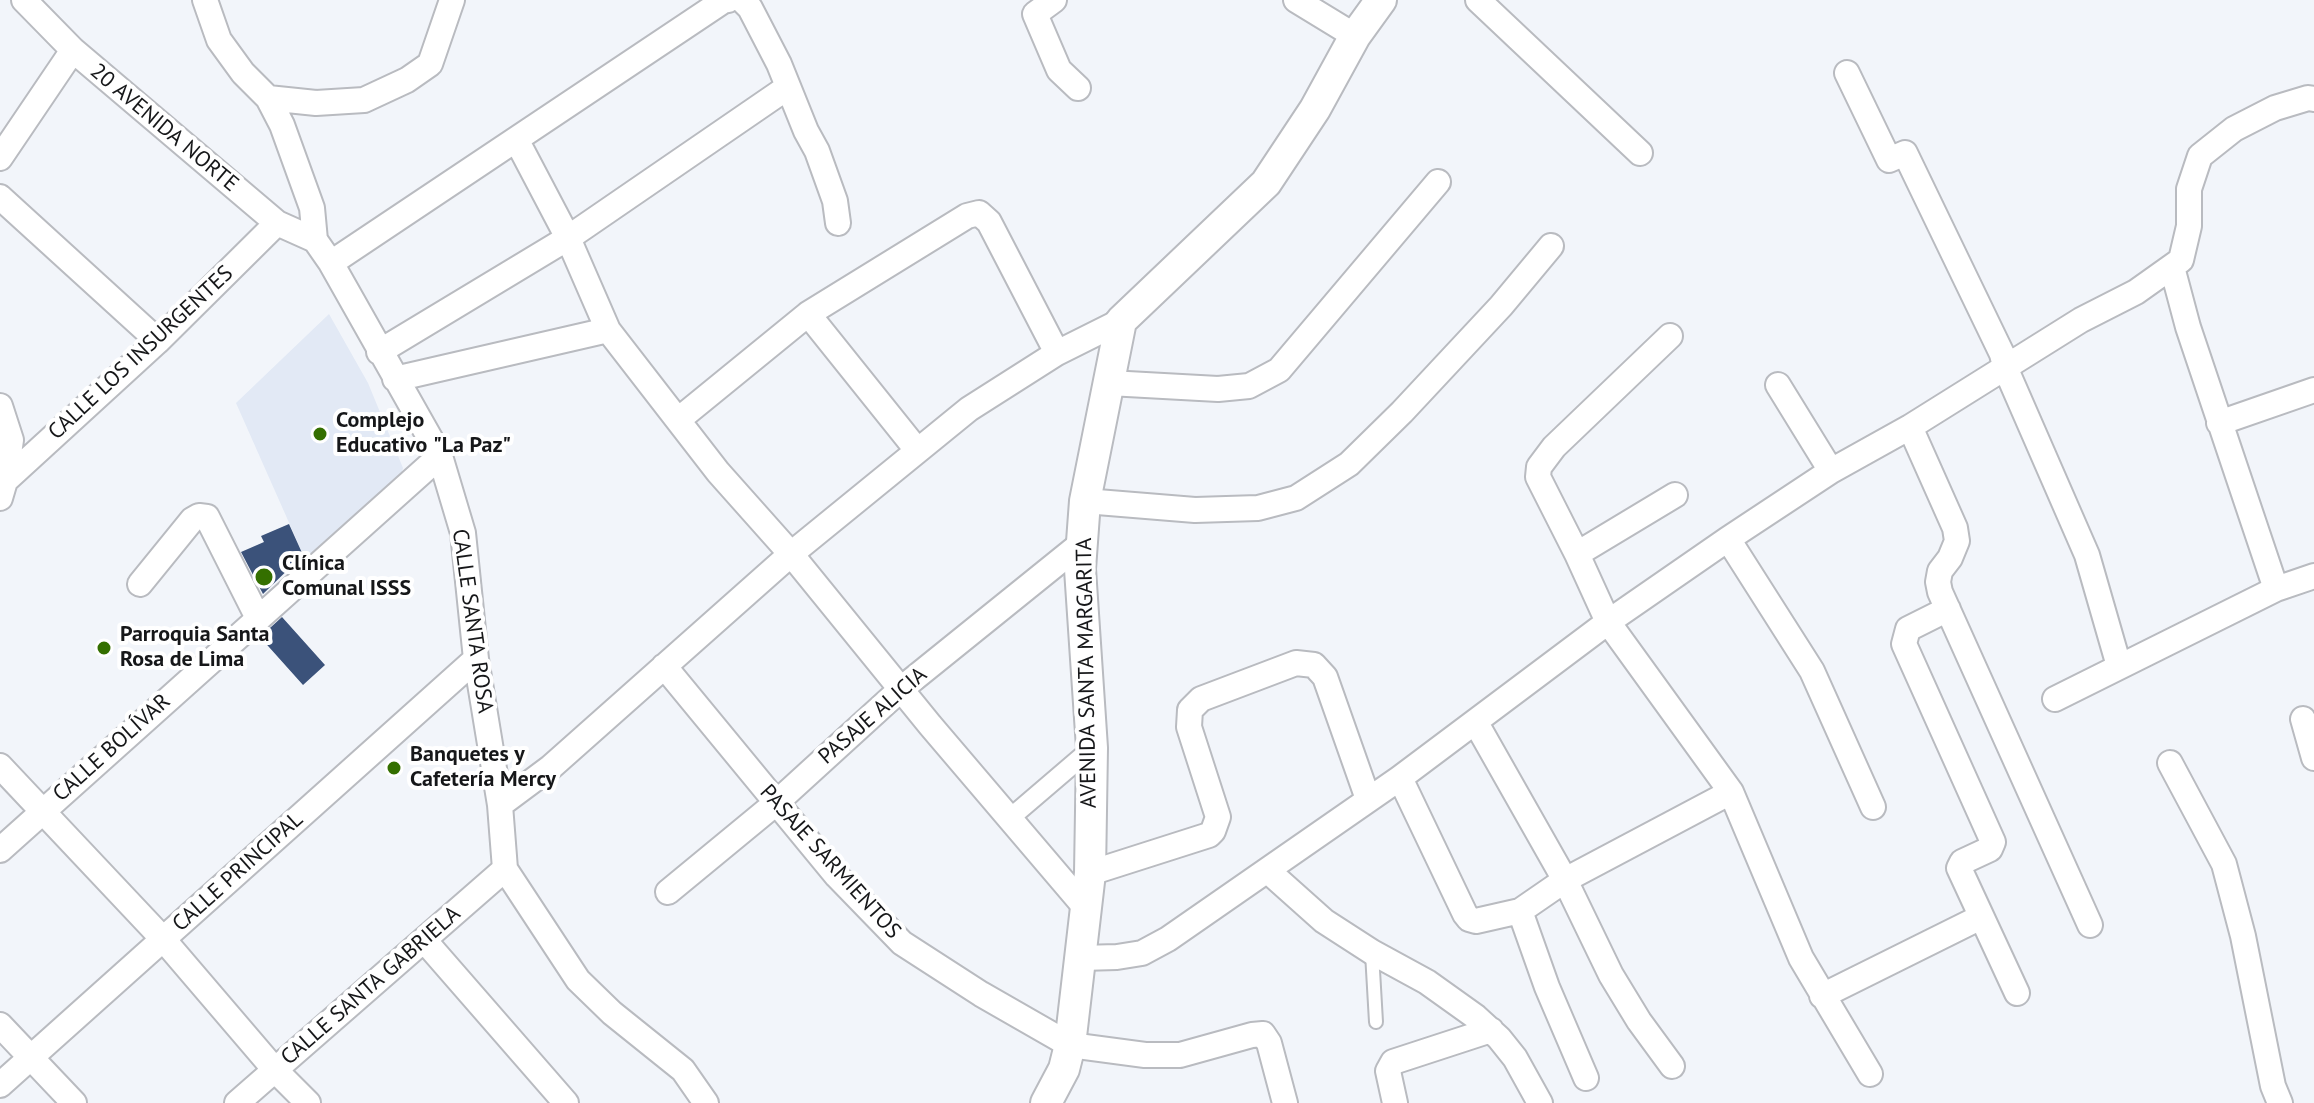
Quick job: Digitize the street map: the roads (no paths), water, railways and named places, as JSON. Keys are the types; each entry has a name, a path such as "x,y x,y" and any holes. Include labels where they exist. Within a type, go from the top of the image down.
{"street":[{"name":"20 AVENIDA NORTE","path":"24,0 73,50 277,223 315,240"},
{"path":"205,0 219,40 243,73 268,98 282,125 312,208 315,240"},
{"path":"268,98 316,103 364,100 407,80 430,64 452,0"},
{"path":"331,263 728,0"},
{"path":"742,0 750,8 827,175 838,223"},
{"path":"1054,0 1035,14 1059,70 1078,88"},
{"path":"1296,0 1355,36"},
{"path":"500,805 551,767 791,554 969,409 1057,353 1121,321 1266,183 1315,109 1355,36 1381,0"},
{"path":"1478,0 1640,153"},
{"path":"0,158 73,50"},
{"path":"1847,73 1889,160 1905,153 2002,354 2087,555 2119,666"},
{"path":"379,352 568,238 788,87"},
{"path":"1081,958 1142,953 1168,939 1400,778 1608,622 1728,539 1831,471 1910,427 2081,320 2136,292 2172,267 2181,260 2189,226 2189,189 2200,156 2234,129 2275,108 2314,99"},
{"path":"517,141 568,238 608,330 718,472 791,554 1085,907"},
{"path":"1109,383 1218,389 1249,386 1279,370 1438,182"},
{"path":"0,197 158,341"},
{"path":"678,420 808,314 967,216 979,213 989,222 1057,353"},
{"name":"CALLE LOS INSURGENTES","path":"2,488 277,223"},
{"name":"CALLE SANTA ROSA","path":"315,240 440,456 463,533 476,659 500,805 505,869 578,980 612,1013 683,1070 706,1103"},
{"path":"1085,501 1195,510 1258,508 1296,498 1349,464 1402,412 1501,306 1551,246"},
{"path":"2172,267 2219,423 2276,589"},
{"path":"808,314 917,450"},
{"name":"AVENIDA SANTA MARGARITA","path":"1046,1103 1064,1069 1070,1045 1090,873 1092,748 1080,569 1085,501 1121,321"},
{"path":"395,379 608,330"},
{"path":"1670,336 1554,447 1539,467 1538,477 1608,622 1731,792 1801,958 1870,1074"},
{"path":"1778,385 1831,471"},
{"path":"2219,423 2314,390"},
{"name":"CALLE LOS INSURGENTES","path":"0,406 11,440 2,488"},
{"path":"1910,427 1955,528 1957,541 1940,571 1938,582 2090,925"},
{"name":"CALLE BOLÍVAR","path":"0,850 440,456"},
{"path":"1577,554 1675,495"},
{"path":"140,584 192,520 199,516 207,517 258,618"},
{"path":"1728,539 1812,671 1873,807"},
{"name":"PASAJE ALICIA","path":"668,892 776,803 901,689 1082,543"},
{"path":"2055,699 2276,589 2314,576"},
{"path":"1948,609 1908,629 1903,638 1993,842 1990,849 1962,862 1959,868 2017,993"},
{"name":"CALLE PRINCIPAL","path":"0,1085 476,659"},
{"path":"1090,873 1213,831 1218,817 1189,727 1190,710 1201,699 1296,663 1314,665 1325,677 1368,799"},
{"name":"PASAJE SARMIENTOS","path":"664,666 837,876 902,943 981,994 1070,1045"},
{"path":"2303,719 2314,758"},
{"path":"1476,723 1565,880 1611,975 1672,1066"},
{"path":"1009,819 1092,748"},
{"path":"2170,763 2224,864 2243,936 2273,1086 2280,1103"},
{"path":"0,766 163,939 275,1070 308,1103"},
{"path":"1400,778 1469,919 1486,920 1520,911 1565,880 1731,792"},
{"name":"CALLE SANTA GABRIELA","path":"237,1103 505,869"},
{"path":"1268,871 1324,921 1427,982 1491,1030 1515,1058 1540,1103"},
{"path":"1520,911 1547,987 1586,1078"},
{"path":"1822,996 1981,917"},
{"path":"424,940 566,1103"},
{"path":"0,1025 74,1103"},
{"path":"1395,1103 1388,1071 1391,1064 1491,1030"},
{"path":"1070,1045 1145,1055 1180,1055 1263,1034 1269,1043 1285,1103"}],"lane":[{"path":"1372,952 1376,1022"}],"place":[{"name":"Complejo Educativo \"La Paz\"","path":"320,434"},
{"name":"Clínica Comunal ISSS","path":"264,577"},
{"name":"Parroquia Santa Rosa de Lima","path":"104,648"},
{"name":"Banquetes y Cafetería Mercy","path":"394,768"}]}
